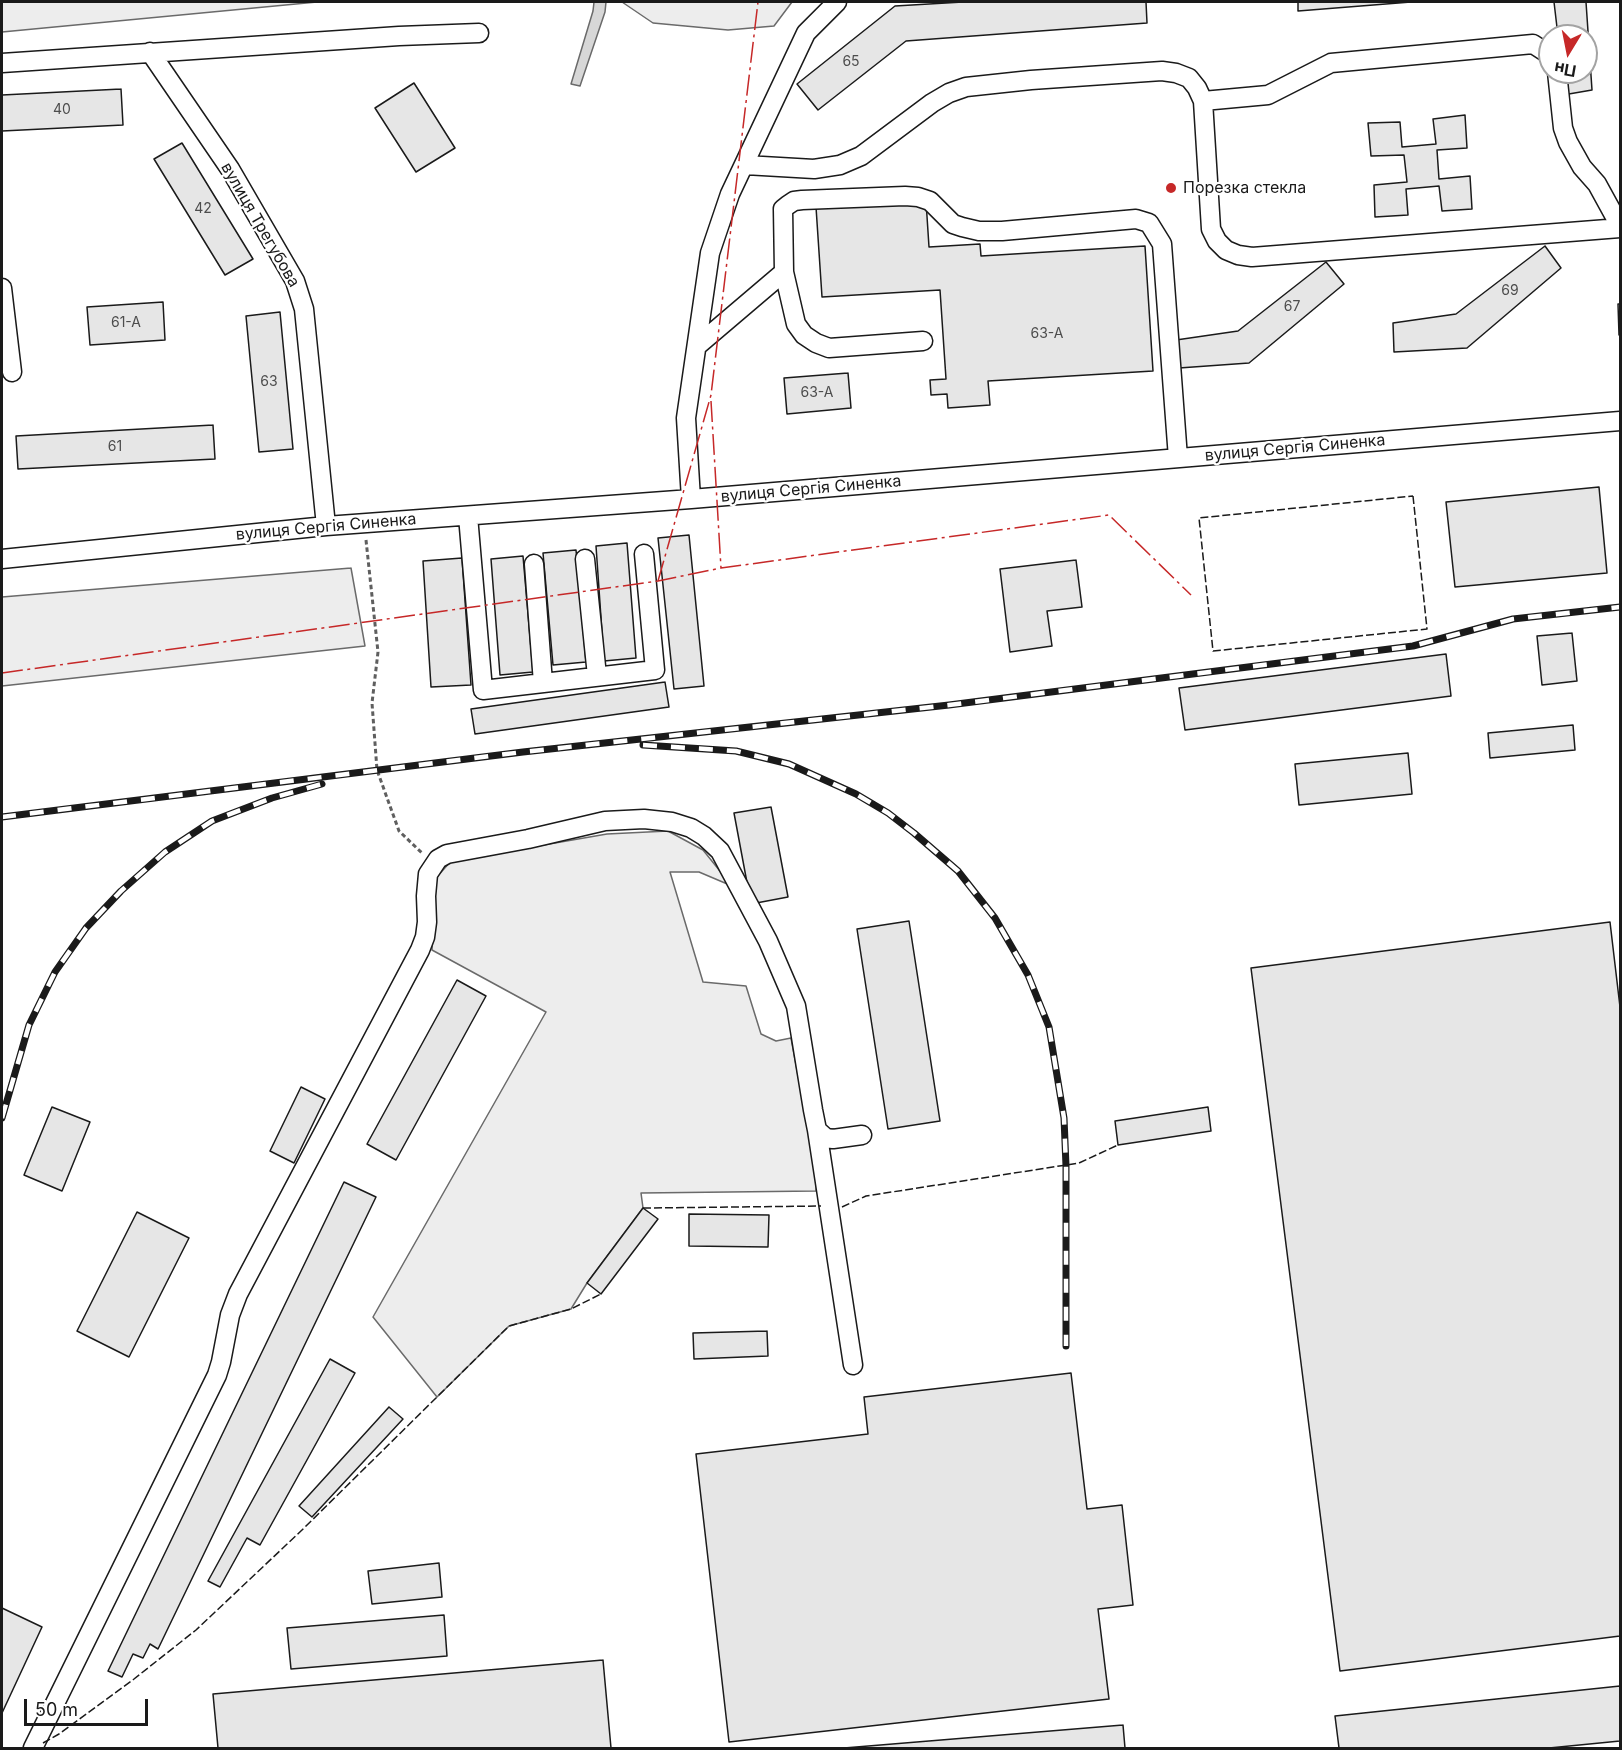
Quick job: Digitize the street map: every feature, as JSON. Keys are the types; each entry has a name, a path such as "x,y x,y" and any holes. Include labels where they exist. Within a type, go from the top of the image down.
{"street":[{"path":"691,499 686,418 710,254 730,194 806,33 834,3"},
{"path":"2,63 399,36 479,33"},
{"path":"1203,101 1268,95 1331,63 1533,44 1538,47"},
{"name":"вулиця Трегубова","path":"150,52 230,169 295,281 304,309 326,526"},
{"path":"745,165 814,169 840,165 861,156 932,103 949,93 966,87 1162,71 1189,78 1203,101 1211,229 1217,242 1226,250 1238,255 1252,257 1620,227 1597,184 1582,166 1568,142 1563,128 1558,84"},
{"path":"923,341 829,348 816,344 804,335 796,324 784,272 783,209 802,200 905,196 930,201 953,224 980,231 1136,219 1149,223 1162,244 1178,458"},
{"path":"697,346 784,272"},
{"path":"2,288 12,372"},
{"name":"вулиця Сергія Синенка","path":"2,559 326,526 691,499 1620,421"},
{"path":"468,516 483,690 655,670 644,554"},
{"path":"585,559 597,676"},
{"path":"534,564 543,683"},
{"path":"33,1749 217,1375 230,1315 251,1268 420,950 428,922 426,896 428,874 433,864 447,854 528,839 605,821 644,819 672,822 691,828 704,836 720,851 768,941 796,1006 854,1365"},
{"path":"817,1130 826,1138 833,1139 862,1135"}],"path":[{"path":"364,523 378,652 372,703 377,770 399,831 433,864"}],"shaded area":[{"path":"2,2 317,2 2,32"},
{"path":"594,2 606,2 605,12 580,86 571,84 593,11"},
{"path":"622,2 792,2 774,26 728,30 653,23"},
{"path":"351,568 365,646 2,686 2,597"},
{"path":"668,831 703,850 732,886 699,872 670,872 703,982 746,986 761,1034 776,1041 791,1038 817,1177 816,1191 641,1193 643,1208 587,1283 571,1309 509,1326 437,1397 373,1317 546,1012 432,950 436,878 451,861 607,834"}],"building":[{"path":"963,2 1146,2 1147,23 906,41 818,110 797,84 895,6"},
{"path":"1298,2 1411,2 1298,11"},
{"path":"1554,2 1586,2 1588,24 1557,24"},
{"path":"414,83 455,148 416,172 375,108"},
{"path":"1562,84 1592,84 1592,90 1563,95"},
{"path":"121,89 123,125 2,131 2,95"},
{"path":"1465,115 1467,148 1437,150 1439,179 1470,176 1472,209 1442,211 1439,186 1406,189 1408,215 1375,217 1374,185 1407,182 1404,155 1371,156 1368,123 1400,122 1402,147 1436,144 1433,119"},
{"path":"182,143 253,259 225,275 154,159"},
{"path":"926,201 929,247 980,244 981,256 1145,246 1153,371 988,381 990,405 948,408 947,394 931,395 930,380 946,379 940,290 822,297 816,207"},
{"path":"1545,246 1561,268 1467,348 1394,352 1393,323 1456,314"},
{"path":"1326,262 1344,284 1249,363 1179,368 1176,340 1238,331"},
{"path":"163,302 165,340 90,345 87,307"},
{"path":"1618,304 1620,304 1620,335 1619,335"},
{"path":"280,312 293,449 259,452 246,316"},
{"path":"848,373 851,408 787,414 784,378"},
{"path":"213,425 215,459 18,469 16,436"},
{"path":"1599,487 1607,573 1455,587 1446,502"},
{"path":"689,535 704,686 674,689 658,538"},
{"path":"627,543 636,658 604,661 596,546"},
{"path":"576,550 586,662 553,665 543,553"},
{"path":"523,556 533,672 500,675 491,559"},
{"path":"462,558 471,685 431,687 423,561"},
{"path":"1076,560 1082,607 1047,611 1052,646 1010,652 1000,569"},
{"path":"1572,633 1577,681 1542,685 1537,636"},
{"path":"1446,654 1451,696 1185,730 1179,688"},
{"path":"665,682 669,707 475,734 471,709"},
{"path":"1573,725 1575,750 1490,758 1488,733"},
{"path":"1408,753 1412,794 1299,805 1295,764"},
{"path":"771,807 788,897 751,904 734,813"},
{"path":"909,921 940,1121 888,1129 857,929"},
{"path":"1610,922 1620,1007 1620,1636 1340,1671 1251,968"},
{"path":"457,980 486,996 396,1160 367,1144"},
{"path":"301,1087 325,1099 294,1163 270,1151"},
{"path":"52,1107 90,1122 62,1191 24,1175"},
{"path":"1208,1107 1211,1131 1118,1145 1115,1121"},
{"path":"344,1182 376,1197 158,1649 150,1644 143,1658 133,1654 122,1677 108,1671"},
{"path":"643,1208 658,1219 601,1294 587,1283"},
{"path":"137,1212 189,1238 129,1357 77,1331"},
{"path":"689,1214 769,1215 768,1247 689,1246"},
{"path":"767,1331 768,1356 694,1359 693,1333"},
{"path":"330,1359 355,1373 260,1545 247,1538 220,1587 208,1581"},
{"path":"1071,1373 1087,1509 1122,1505 1133,1605 1098,1609 1109,1699 729,1742 696,1454 868,1434 864,1397"},
{"path":"389,1407 403,1419 312,1517 299,1506"},
{"path":"439,1563 442,1597 372,1604 368,1571"},
{"path":"2,1608 42,1627 2,1713"},
{"path":"444,1615 447,1656 291,1669 287,1628"},
{"path":"603,1660 611,1748 218,1748 213,1694"},
{"path":"1620,1686 1620,1741 1549,1748 1339,1748 1335,1716"},
{"path":"1123,1725 1125,1748 844,1748"}],"railway":[{"path":"2,817 523,752 949,705 1413,646 1513,619 1620,607"},
{"path":"643,745 736,751 789,764 856,794 888,813 958,871 995,918 1028,975 1049,1027 1064,1118 1066,1346"},
{"path":"2,1118 29,1025 55,972 86,928 121,891 165,852 212,821 272,798 322,784"}],"fence":[{"path":"1413,496 1427,629 1213,651 1199,518 1413,496"},
{"path":"842,1207 866,1196 1079,1163 1118,1145"},
{"path":"643,1208 821,1206"},
{"path":"43,1743 59,1734 134,1679 196,1630 302,1530 509,1326 571,1309 601,1294"}],"power":[{"path":"658,581 711,395 758,2"},
{"path":"711,401 721,568"},
{"path":"2,673 658,581 721,568 1109,515 1191,595"}],"place":[{"name":"Порезка стекла","path":"1171,188"}]}
